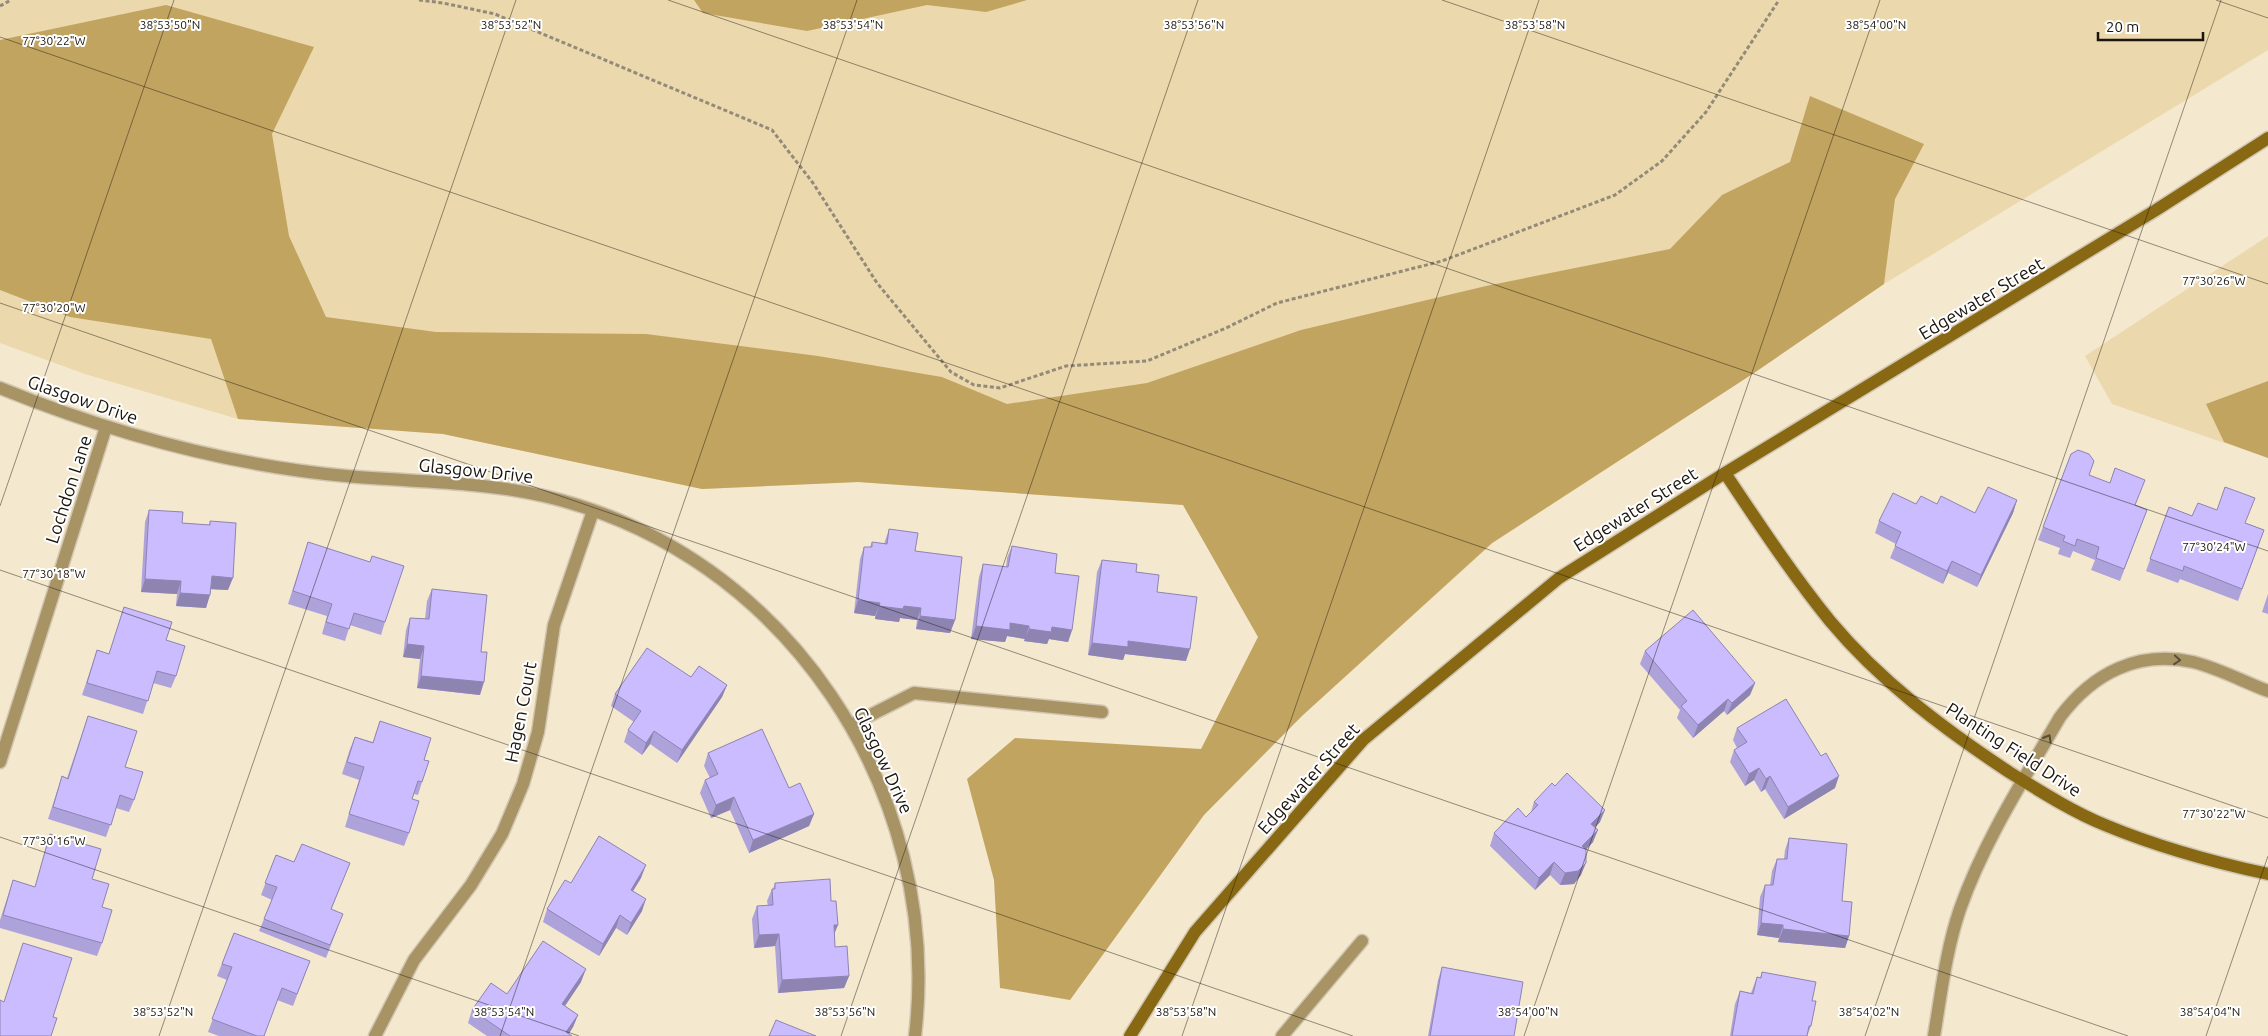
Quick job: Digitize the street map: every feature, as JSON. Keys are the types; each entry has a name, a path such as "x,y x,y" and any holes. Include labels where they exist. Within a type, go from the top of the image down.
{"street":[{"name":"Edgewater Street","path":"1130,1036 1195,932 1363,740 1559,578 1725,473 2023,293 2268,138"},
{"name":"Glasgow Drive","path":"0,388 106,427 184,449 264,466 345,476 494,486 546,496 627,524 666,544 702,566 730,587 788,639 830,693 851,725 887,799 911,882 917,934 919,1002 915,1036"},
{"name":"Lochdon Lane","path":"0,762 106,427"},
{"name":"Planting Field Drive","path":"1725,473 1779,554 1831,622 1891,684 1958,738 2046,795 2103,824 2186,854 2268,874"},
{"name":"Hagen Court","path":"375,1036 414,960 471,885 502,834 522,784 538,732 554,625 593,511"},
{"path":"1934,1036 1946,964 1959,910 1983,852 2060,717 2074,699 2098,678 2125,665 2157,659 2193,662 2268,691"},
{"path":"851,725 914,693 1102,712"},
{"path":"1282,1036 1362,941"}],"path":[{"path":"0,6 11,0"},
{"path":"419,0 444,3 495,14 772,130 813,183 878,283 951,372 974,385 1000,388 1066,366 1147,361 1226,328 1277,303 1442,261 1615,195 1662,161 1706,112 1779,0"}],"shaded area":[{"path":"0,0 2268,0 2268,50 1884,284 1754,373 1493,543 1303,715 1183,505 858,482 702,489 443,434 238,419 85,374 0,343"},
{"path":"694,0 1027,0 986,12 927,5 807,31 703,13"},
{"path":"166,5 314,47 272,134 289,236 326,317 436,332 646,334 818,356 942,377 1007,404 1147,383 1301,330 1486,286 1670,249 1722,195 1790,162 1810,96 1924,144 1895,199 1884,284 1754,373 1492,543 1303,715 1204,815 1070,1000 1000,988 994,880 967,779 1015,738 1201,749 1258,637 1183,505 858,482 702,489 443,434 238,419 211,339 70,317 0,290 0,40"},
{"path":"2268,236 2268,458 2112,404 2085,356"},
{"path":"2268,381 2268,458 2224,442 2206,404"}],"building":[{"path":"2078,450 2089,454 2094,461 2089,475 2110,483 2115,468 2145,480 2135,505 2147,510 2124,569 2096,558 2099,547 2077,539 2075,546 2063,541 2065,536 2043,527 2071,454"},
{"path":"1988,487 2017,500 1981,575 1952,561 1947,571 1895,546 1901,532 1879,521 1893,493 1916,504 1921,496 1937,504 1941,496 1975,513"},
{"path":"2225,487 2255,498 2245,523 2264,530 2242,589 2184,566 2183,571 2150,559 2169,507 2192,516 2198,503 2217,510"},
{"path":"149,510 183,512 182,523 210,525 210,521 236,523 233,578 212,576 210,595 180,593 181,581 145,579"},
{"path":"889,529 918,533 915,551 962,557 955,620 920,616 921,608 904,606 903,609 879,606 880,603 858,600 864,547 872,547 872,542 887,544"},
{"path":"308,542 370,562 372,556 404,566 385,622 354,613 349,629 326,622 332,604 293,591"},
{"path":"1012,546 1057,554 1055,573 1079,576 1072,630 1052,627 1051,632 1029,629 1029,626 1010,623 1010,630 976,626 983,564 1008,567"},
{"path":"1102,560 1137,564 1136,572 1159,575 1157,592 1197,597 1190,649 1128,641 1128,647 1092,643"},
{"path":"432,589 487,595 481,652 487,652 484,682 421,676 424,646 407,644 410,618 429,619"},
{"path":"124,607 172,622 166,640 185,646 176,676 157,671 148,701 87,683 97,650 109,654"},
{"path":"1693,610 1755,683 1732,703 1728,699 1698,725 1681,706 1687,701 1645,651"},
{"path":"647,648 691,677 699,666 727,685 682,750 654,731 646,743 628,730 641,711 615,694"},
{"path":"1786,699 1821,756 1826,753 1839,776 1788,807 1770,776 1766,779 1759,768 1749,774 1734,750 1747,742 1737,728"},
{"path":"88,716 137,731 125,767 143,772 134,800 120,795 111,825 53,807 62,776 68,779"},
{"path":"380,721 431,738 424,760 429,761 422,782 418,781 412,799 419,801 409,833 349,814 364,767 347,762 355,737 373,743"},
{"path":"762,729 789,788 800,783 814,814 753,840 734,797 716,805 705,780 718,774 708,753"},
{"path":"1567,773 1605,810 1591,824 1598,830 1582,846 1586,850 1586,863 1578,871 1565,873 1554,862 1539,878 1494,833 1518,808 1526,817 1538,805 1534,802 1552,783 1555,786"},
{"path":"50,834 101,849 92,879 109,884 102,907 112,910 102,943 3,915 13,880 35,887"},
{"path":"599,836 646,865 631,890 646,899 631,923 620,915 603,944 547,909 565,880 571,883"},
{"path":"1789,838 1847,844 1842,901 1852,902 1849,936 1783,929 1783,925 1761,923 1765,885 1773,885 1777,859 1787,859"},
{"path":"302,844 350,863 331,909 343,914 330,945 264,919 277,887 265,883 276,855 294,862"},
{"path":"830,879 831,901 836,901 838,925 834,925 835,947 847,946 849,976 782,980 779,934 759,935 757,906 773,905 772,889 775,889 775,883"},
{"path":"234,933 310,961 297,994 282,988 264,1036 257,1036 212,1019 232,967 222,964"},
{"path":"543,941 586,969 562,1004 578,1015 566,1032 572,1036 510,1036 472,1010 491,983 507,994"},
{"path":"23,943 72,958 53,1017 57,1018 51,1036 0,1036 0,1000 4,1002"},
{"path":"1442,967 1523,982 1514,1036 1430,1036"},
{"path":"1762,972 1816,982 1812,1001 1816,1001 1807,1036 1732,1036 1740,991 1753,994 1757,977 1761,978"},
{"path":"776,1020 816,1036 769,1036"}]}
